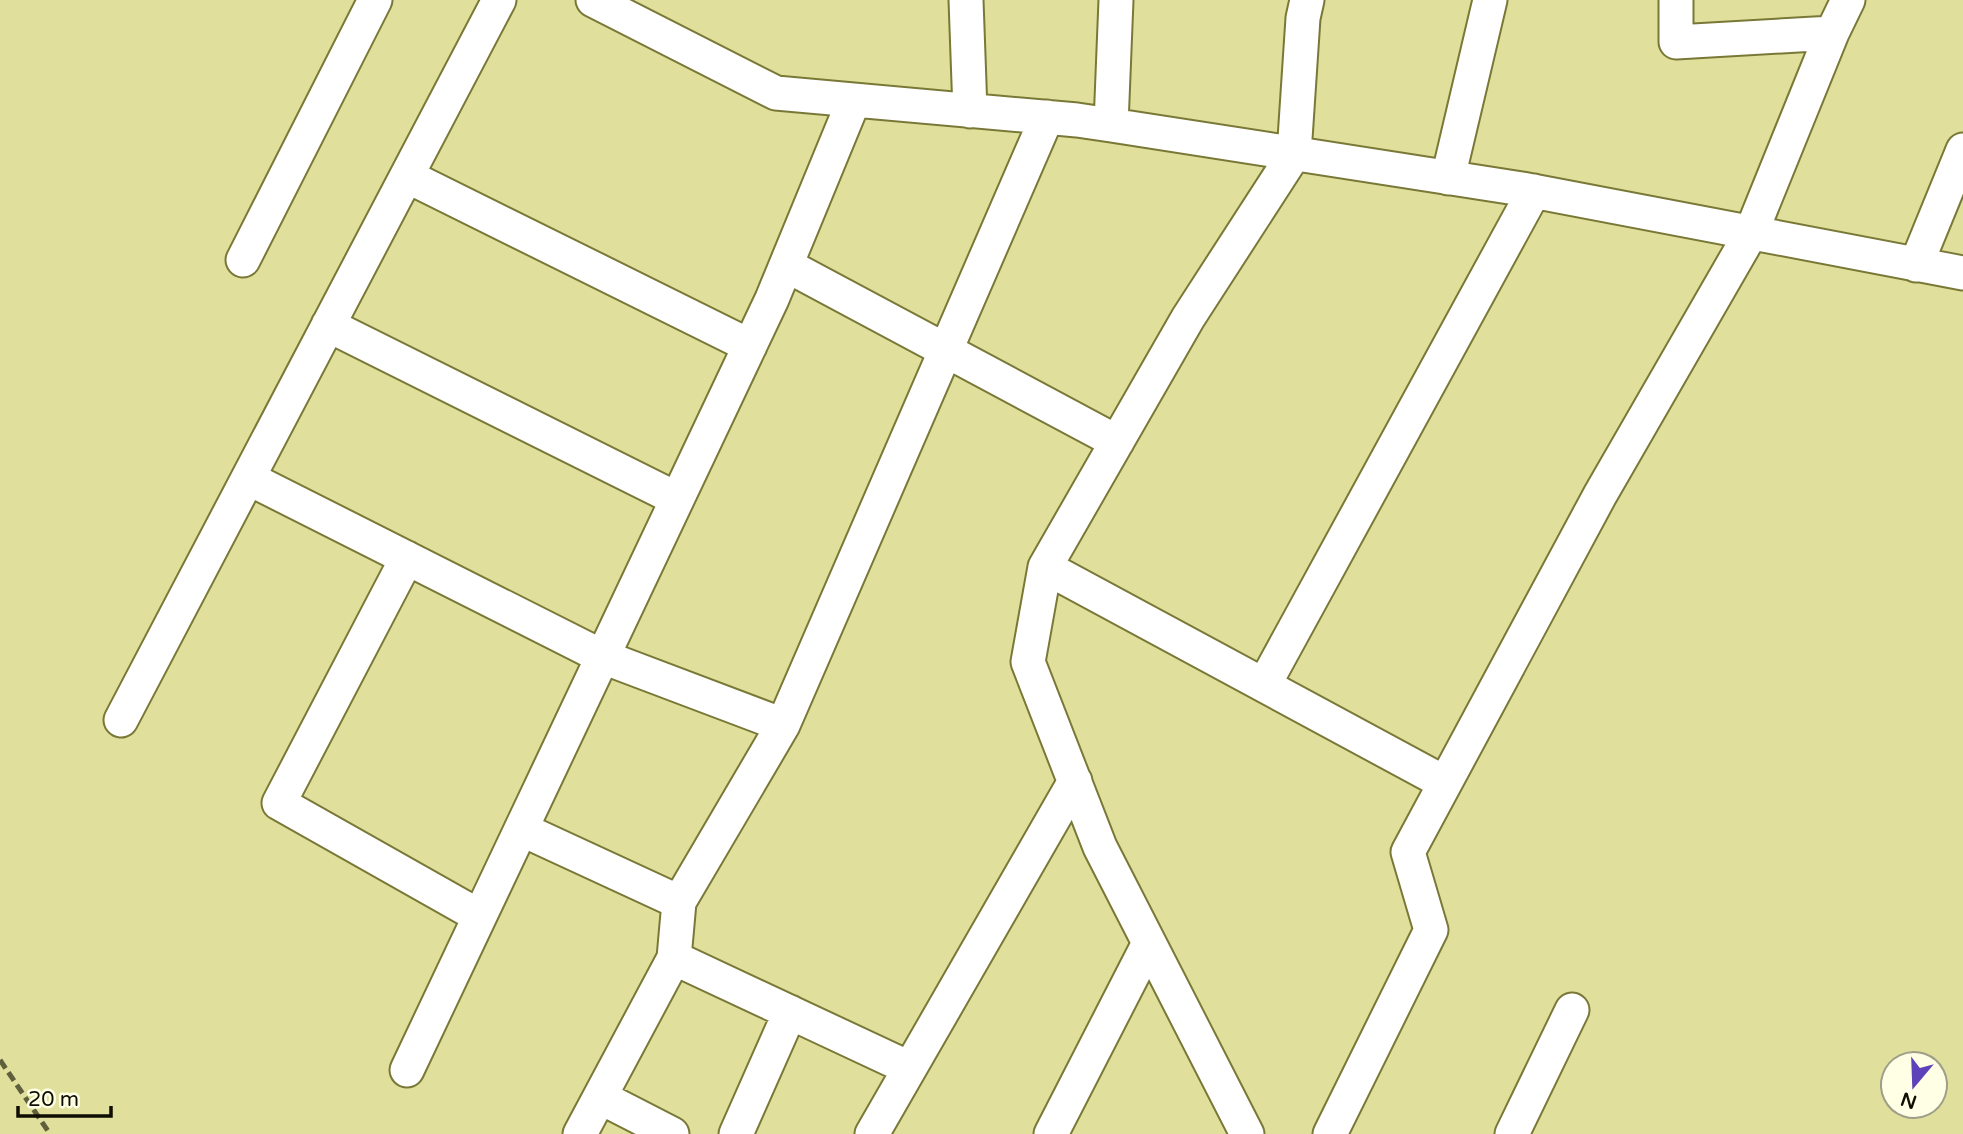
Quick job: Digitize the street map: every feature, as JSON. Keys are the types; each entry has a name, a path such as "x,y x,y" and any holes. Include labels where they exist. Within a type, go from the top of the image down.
{"street":[{"path":"243,260 375,0"},
{"path":"121,720 499,0"},
{"path":"593,0 776,93 1111,125 1534,191 1963,274"},
{"path":"967,0 970,111"},
{"path":"1111,125 1116,0"},
{"path":"1247,1134 1100,848 1028,662 1045,567 1188,318 1294,154 1303,18 1307,0"},
{"path":"1448,178 1490,0"},
{"path":"1676,0 1676,41 1832,33"},
{"path":"1330,1134 1431,930 1408,852 1600,495 1751,233 1848,0"},
{"path":"407,1070 750,346 854,100"},
{"path":"580,1134 674,958 679,902 783,725 1047,117"},
{"path":"1916,265 1963,150"},
{"path":"407,176 750,346"},
{"path":"1264,685 1534,191"},
{"path":"786,265 1117,442"},
{"path":"328,326 677,499"},
{"path":"248,478 603,657 783,725"},
{"path":"407,558 279,803 480,916"},
{"path":"1045,567 1445,783"},
{"path":"872,1134 1074,781"},
{"path":"521,828 679,902"},
{"path":"1051,1134 1149,943"},
{"path":"674,958 909,1068"},
{"path":"1512,1134 1572,1010"},
{"path":"736,1134 790,1012"},
{"path":"600,1097 672,1134"}],"railway":[{"path":"0,1060 50,1134"}]}
